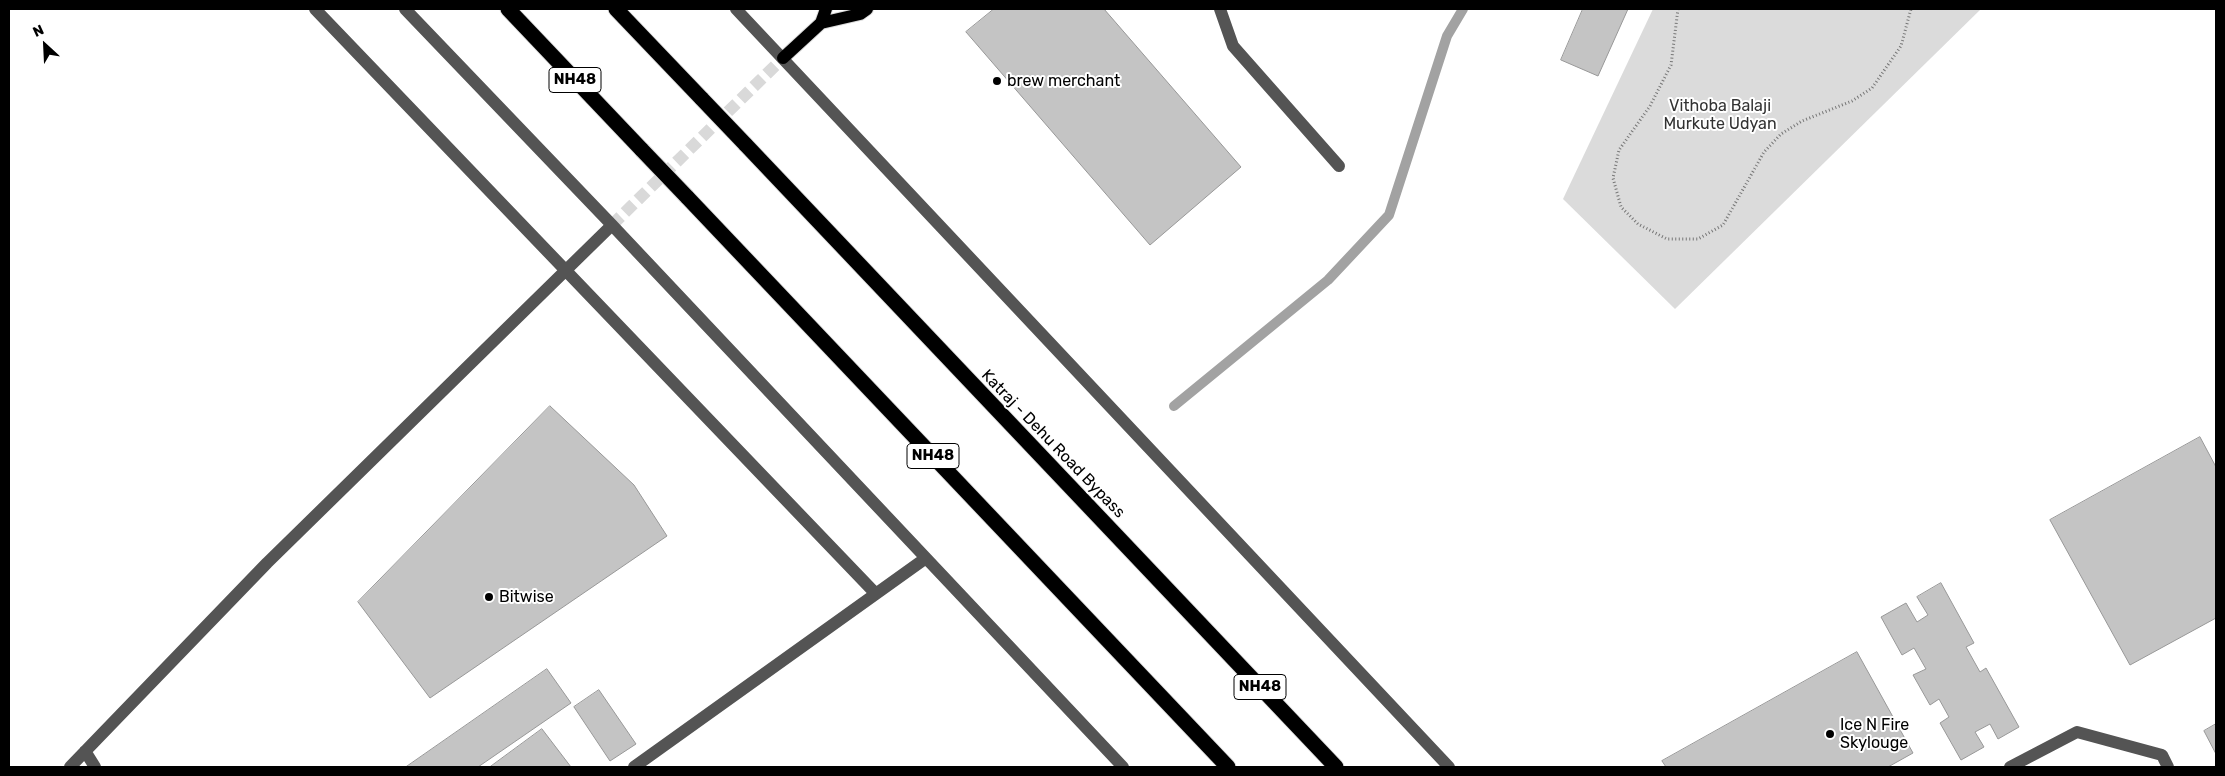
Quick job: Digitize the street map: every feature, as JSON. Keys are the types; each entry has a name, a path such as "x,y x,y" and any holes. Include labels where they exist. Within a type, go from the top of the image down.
{"highway":[{"name":"NH48","path":"508,9 1228,767"},
{"name":"Katraj - Dehu Road Bypass","path":"616,9 1336,767"}],"main road":[{"path":"822,23 826,9"},
{"path":"784,58 822,23 860,14 867,9"}],"street":[{"path":"315,9 876,594"},
{"path":"404,9 612,225 1123,767"},
{"path":"736,9 1449,767"},
{"path":"1220,9 1233,46 1339,166"},
{"path":"70,767 267,563 612,225"},
{"path":"634,767 926,558"},
{"path":"2010,767 2077,732 2162,755 2168,767"},
{"path":"85,751 95,767"}],"path":[{"path":"1678,9 1671,65 1650,106 1619,150 1613,178 1621,207 1638,224 1667,239 1698,239 1723,225 1764,152 1781,134 1802,122 1852,101 1872,88 1901,46 1911,9"}],"green space":[{"name":"Vithoba Balaji Murkute Udyan","path":"1653,9 1981,9 1675,309 1563,199"}],"building":[{"path":"994,9 1104,9 1241,167 1150,245 966,32"},
{"path":"1583,9 1628,9 1598,76 1561,60"},
{"path":"550,406 634,485 667,536 430,698 358,602"},
{"path":"2200,437 2216,467 2216,618 2130,665 2050,520"},
{"path":"1941,583 1974,643 1966,647 1980,672 1986,668 2019,727 1998,739 1990,724 1975,732 1984,747 1961,760 1940,723 1949,717 1939,699 1930,705 1913,675 1926,669 1914,648 1902,655 1881,617 1906,603 1917,622 1928,615 1917,597"},
{"path":"1857,652 1913,753 1888,767 1666,767 1662,761"},
{"path":"547,669 571,703 478,767 406,767"},
{"path":"599,690 636,744 610,761 574,707"},
{"path":"2216,724 2216,754 2204,731"},
{"path":"542,729 571,767 490,767"}],"waterway":[{"path":"1174,406 1328,280 1389,215 1447,36 1463,9"}],"tunnel":[{"path":"612,225 783,58"}],"place":[{"name":"brew merchant","path":"997,81"},
{"name":"Bitwise","path":"489,597"},
{"name":"Ice N Fire Skylouge","path":"1830,734"}]}
